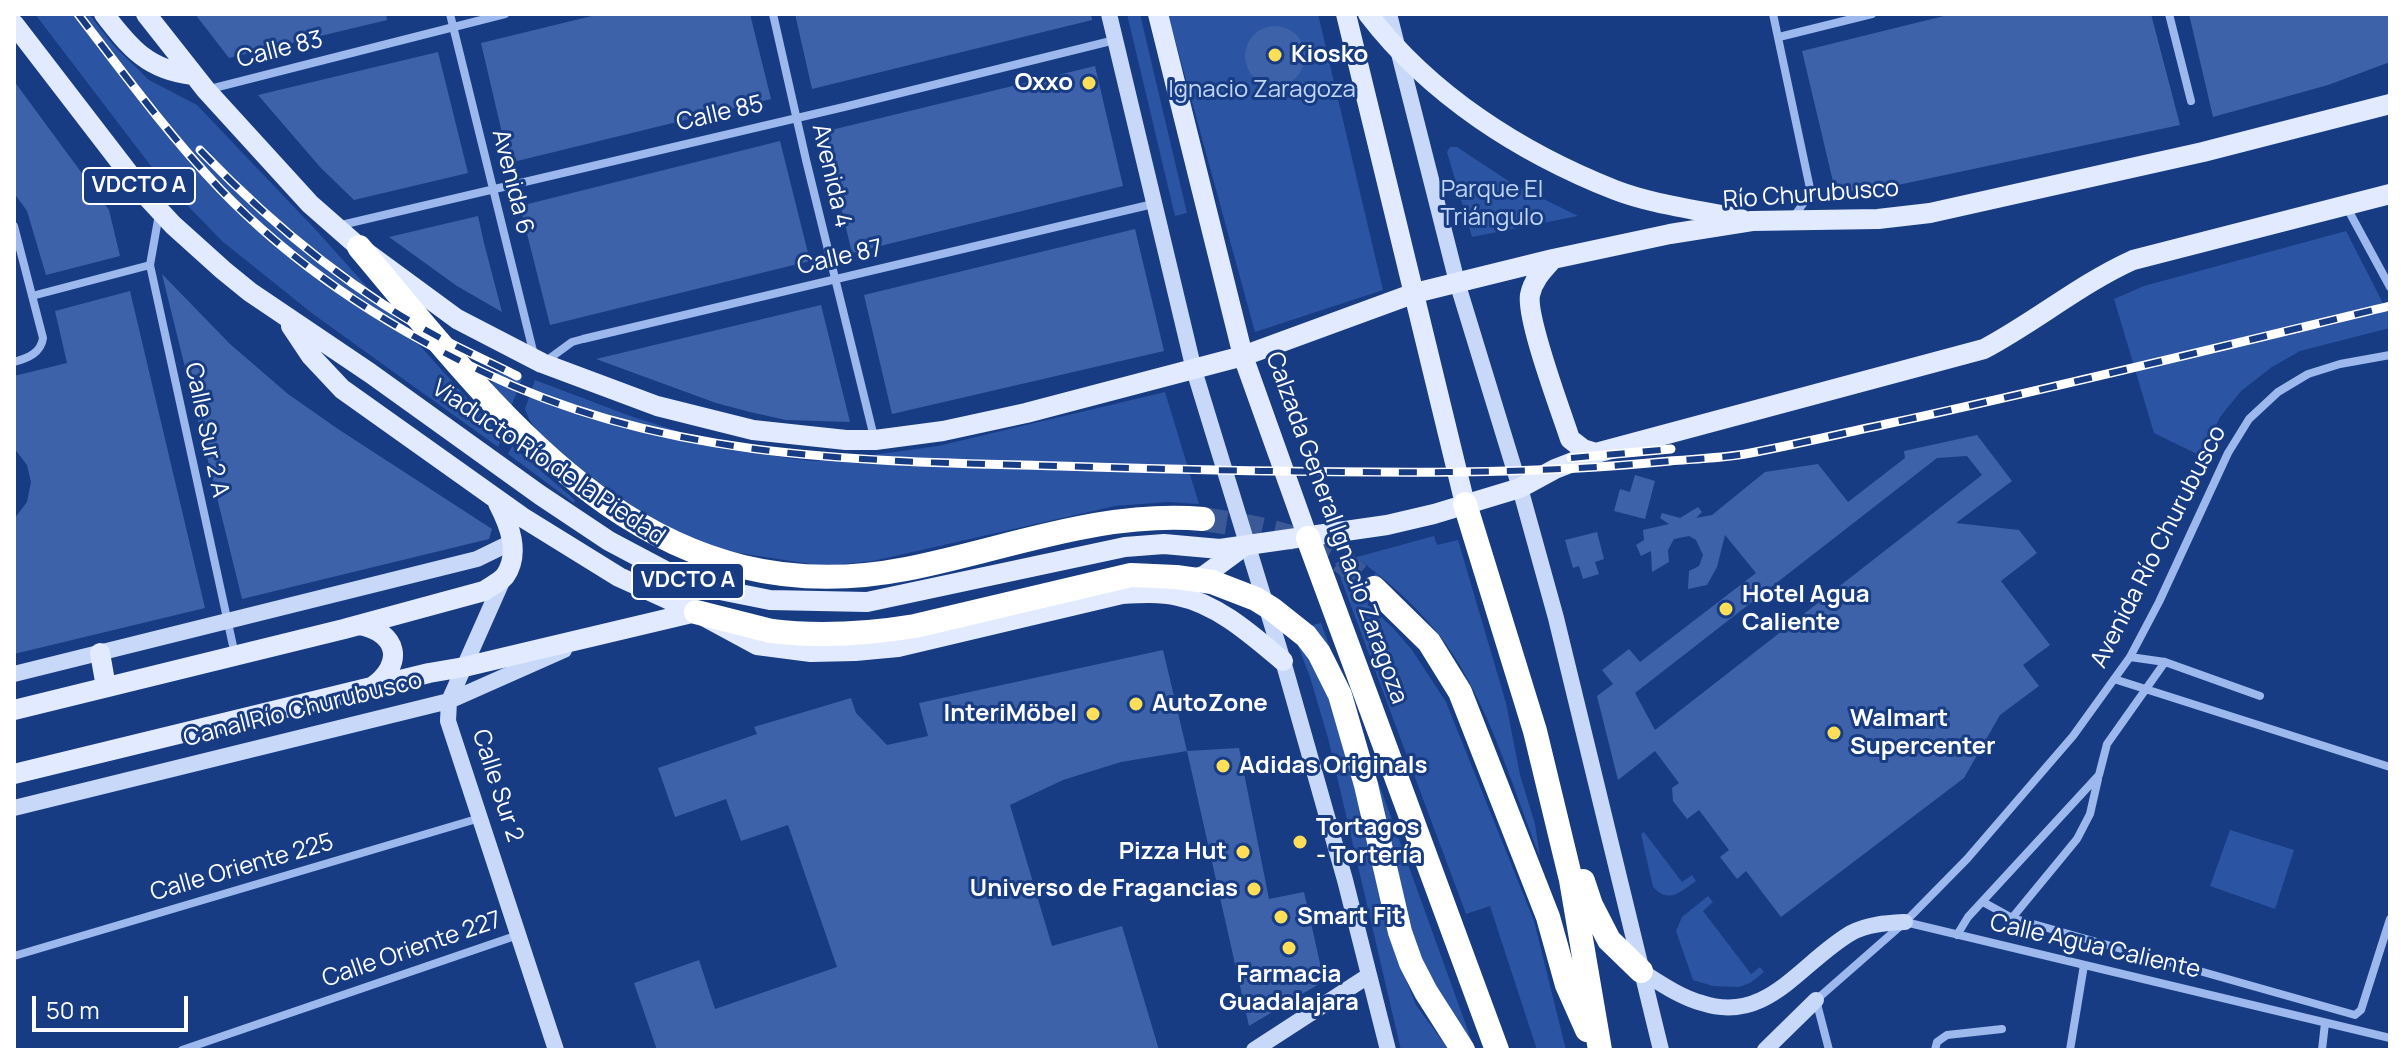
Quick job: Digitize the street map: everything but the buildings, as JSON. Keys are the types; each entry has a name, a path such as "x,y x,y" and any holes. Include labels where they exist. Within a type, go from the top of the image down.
{"highway":[{"path":"359,247 437,340 558,467 648,531 702,556 787,574 850,575 905,569 1111,522 1154,517 1203,519"},
{"path":"1465,504 1591,905 1609,940 1641,971"},
{"name":"Calzada General Ignacio Zaragoza","path":"1308,538 1497,1050"},
{"path":"696,612 771,631 829,636 882,632 1131,575 1212,582 1234,589 1272,609 1306,636 1329,669 1348,718 1400,932 1426,992 1463,1050"},
{"path":"1374,588 1429,642 1460,692 1548,917 1567,985 1598,1050"},
{"path":"1535,731 1571,880 1598,1050"}],"main road":[{"path":"104,14 125,41 149,63 199,82"},
{"path":"146,14 244,135 335,227 359,247 457,319 539,362 622,395 704,420 802,436 875,440 990,422 1194,370"},
{"path":"1109,14 1194,370 1283,661 1345,880 1388,1050"},
{"name":"Calzada General Ignacio Zaragoza","path":"1158,14 1243,356 1308,538"},
{"path":"1346,14 1465,504"},
{"path":"1368,14 1428,79 1459,104 1539,155 1617,191 1752,221"},
{"path":"1389,14 1457,282 1520,488 1603,804 1661,1050"},
{"name":"Viaducto Río de la Piedad","path":"17,23 160,212 223,270 502,469 609,541 675,576 727,592 770,600 867,602 1125,547 1164,544 1220,549 1246,545"},
{"name":"Río Churubusco","path":"1194,370 1243,356 1415,293 1553,259 1670,234 1752,221 1878,219 1930,213 2203,152 2390,104"},
{"path":"1156,593 1205,575 1246,545 1387,525 1520,488 1555,469 1596,453 1984,349 2022,329 2104,273 2133,260 2390,194"},
{"path":"1553,259 1535,279 1530,297 1533,320 1570,439 1583,449 1596,453"},
{"path":"284,316 311,356 342,389 496,498 619,577 696,612 757,645 811,652 855,651 913,644 1122,594 1156,593 1182,597 1206,606 1236,624 1283,661"},
{"path":"449,701 510,565 512,542 507,520 496,498"},
{"path":"14,674 477,559 512,542"},
{"path":"14,710 359,625 484,591 504,577"},
{"name":"Canal Río Churubusco","path":"14,774 696,612"},
{"path":"359,625 380,631 387,637 393,652 391,669 372,687"},
{"name":"Canal Río Churubusco","path":"14,808 449,701 595,636"},
{"path":"100,653 106,687"},
{"name":"Calle Sur 2","path":"449,701 448,721 556,1050"},
{"path":"1641,971 1702,1004 1738,1008 1756,1004 1777,993 1832,946 1854,932 1874,925 1905,922"},
{"path":"1254,1050 1368,976"},
{"path":"1765,1050 1816,1000"}],"street":[{"name":"Avenida 6","path":"450,14 539,362"},
{"name":"Calle 83","path":"199,82 505,14"},
{"name":"Avenida 4","path":"773,14 875,440"},
{"path":"1773,14 1811,193 1792,220"},
{"path":"1779,37 1872,14"},
{"path":"2169,14 2191,101"},
{"name":"Calle 85","path":"335,227 1115,40"},
{"name":"Calle 87","path":"539,362 572,342 1153,204"},
{"path":"2346,205 2390,287"},
{"name":"Calle Sur 2 A","path":"160,212 150,265 235,656"},
{"path":"14,226 43,338 42,345 34,354 14,362"},
{"path":"32,296 150,265"},
{"name":"Avenida Río Churubusco","path":"1905,922 1967,859 2054,759 2130,657 2228,453 2249,419 2278,392 2308,374 2340,364 2390,355"},
{"path":"2130,657 2165,662 2260,696"},
{"path":"2012,918 2077,839 2090,814 2107,744 2165,662"},
{"path":"2114,679 2390,767"},
{"path":"1957,935 1968,917 2099,775"},
{"name":"Calle Oriente 225","path":"14,956 481,818"},
{"path":"1983,902 2012,918 2355,1015 2361,1010 2390,919"},
{"path":"1829,1050 1816,1000 1905,922"},
{"name":"Calle Agua Caliente","path":"1905,922 2390,1038"},
{"name":"Calle Oriente 227","path":"182,1050 519,934"},
{"path":"2070,1050 2084,965"},
{"path":"2322,1050 2325,1023"},
{"path":"1935,1050 1937,1042 1947,1035 2002,1029"}],"green space":[{"path":"35,14 89,14 114,46 149,80 197,105 315,229 502,437 498,447 313,314 222,241 157,174"},
{"path":"1127,14 1140,14 1187,213 1175,216"},
{"name":"Ignacio Zaragoza","path":"1168,14 1318,14 1383,290 1255,332"},
{"name":"Parque El Triángulo","path":"1450,147 1457,147 1513,184 1578,216 1472,237 1447,152"},
{"path":"2346,231 2390,317 2390,328 2300,351 2272,367 2241,391 2220,417 2201,456 2154,433 2114,299 2144,286"},
{"path":"501,365 523,376 511,407 491,385"},
{"path":"535,380 691,435 767,455 812,461 938,446 1165,392 1199,504 1168,502 1115,506 873,561 823,566 720,550 690,539 623,504 541,437 525,409"},
{"path":"512,446 575,500 574,503 508,454"},
{"path":"1434,536 1437,545 1458,540 1506,703 1540,857 1488,720 1462,668 1437,632 1416,609 1358,559 1368,605 1412,650 1446,702 1534,921 1566,1050 1537,1050 1490,906 1466,914 1335,563"},
{"path":"1321,623 1471,1039 1468,1041 1390,939 1416,1005 1449,1050 1401,1050 1328,738 1292,630"},
{"path":"2230,830 2294,850 2275,909 2210,886"},
{"path":"1644,832 1682,882 1692,875 1696,881 1680,892 1669,895 1653,887 1641,834"},
{"path":"1708,896 1713,902 1703,911 1751,974 1760,967 1764,972 1750,983 1739,987 1713,986 1693,980 1676,931 1682,917"}],"tunnel":[{"path":"1203,519 1254,528 1304,542 1335,557 1374,588"}],"railway":[{"path":"78,14 164,125 220,189 279,244 378,315 485,373 553,402 623,424 766,450 912,462 1159,469 1458,472 1617,466 1745,454 1782,447 2390,306"},
{"path":"200,150 255,204 346,279 412,322 517,376"},
{"path":"1571,458 1671,449"}],"place":[{"name":"Kiosko","path":"1275,55"},
{"name":"Oxxo","path":"1089,83"},
{"name":"Hotel Agua Caliente","path":"1726,609"},
{"name":"AutoZone","path":"1136,704"},
{"name":"InteriMöbel","path":"1093,714"},
{"name":"Walmart Supercenter","path":"1834,733"},
{"name":"Adidas Originals","path":"1223,766"},
{"name":"Tortagos - Tortería","path":"1300,842"},
{"name":"Pizza Hut","path":"1243,852"},
{"name":"Universo de Fragancias","path":"1254,889"},
{"name":"Smart Fit","path":"1281,917"},
{"name":"Farmacia Guadalajara","path":"1289,948"}]}
